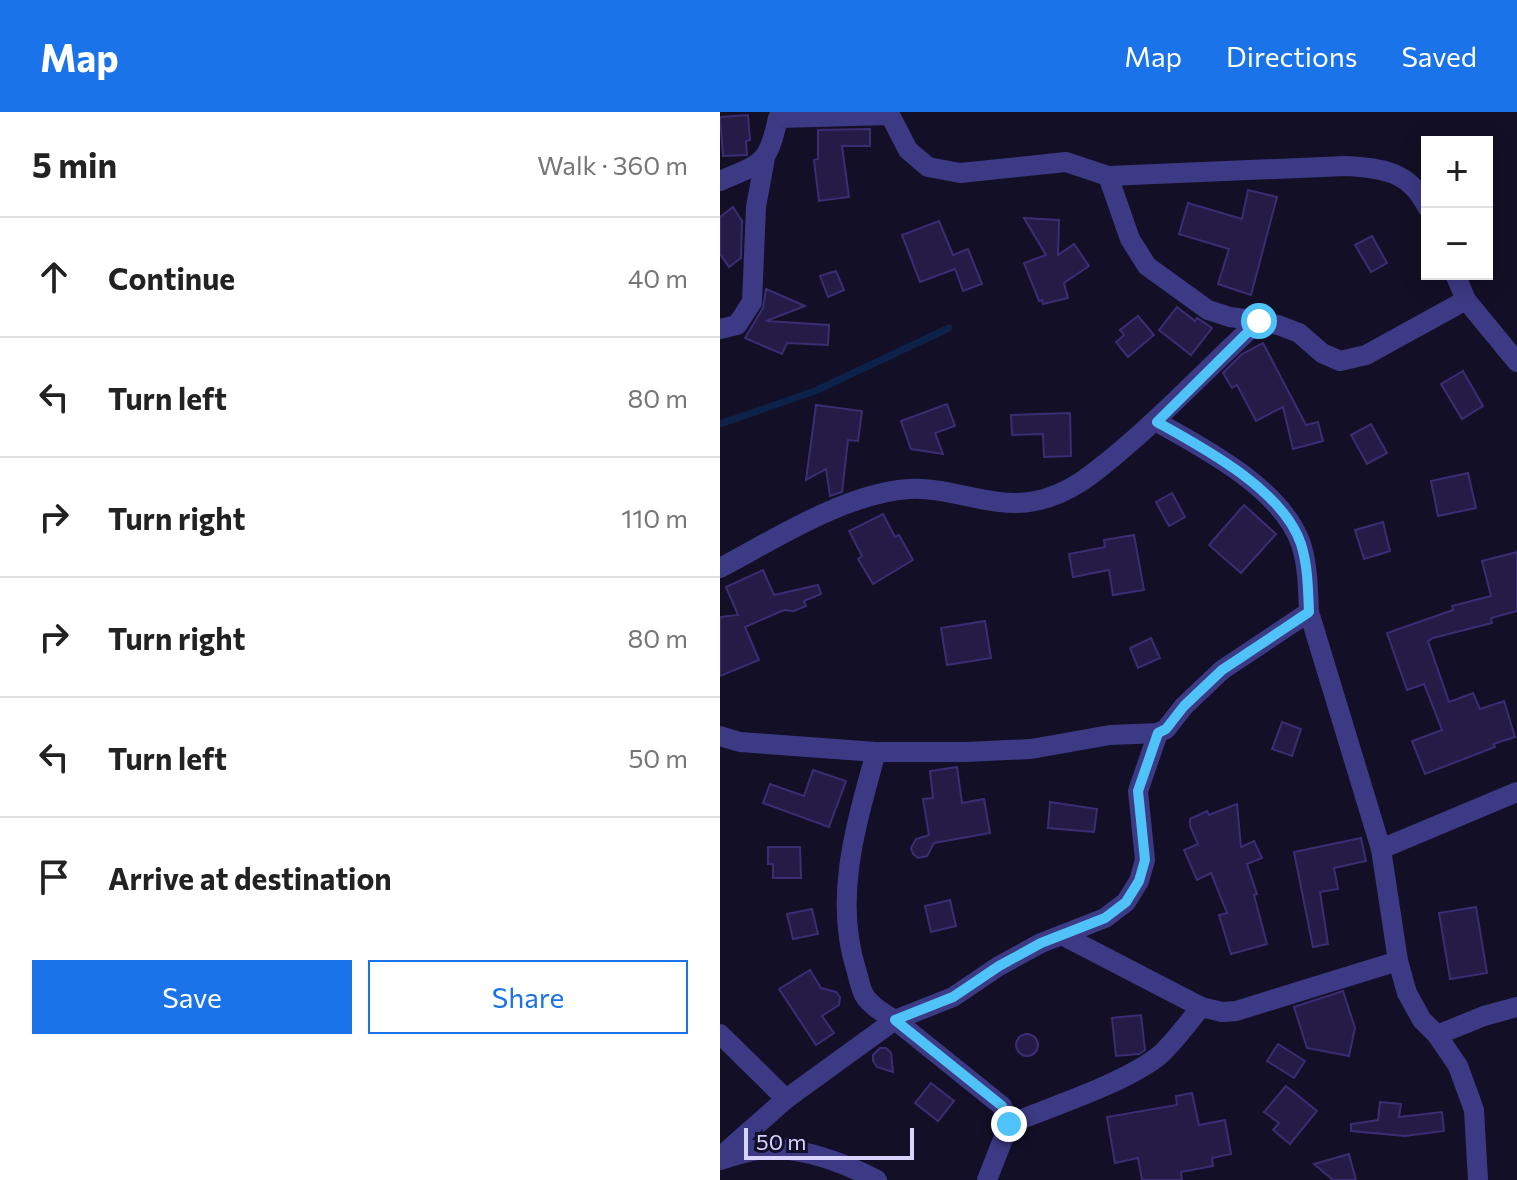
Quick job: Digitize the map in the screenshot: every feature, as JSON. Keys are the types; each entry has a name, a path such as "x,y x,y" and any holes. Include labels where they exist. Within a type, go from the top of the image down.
{"street":[{"path":"720,181 757,165 765,158 772,147 777,115 888,114 908,150 928,167 960,173 1066,162 1108,176 1346,166 1383,168 1406,181 1421,200"},
{"path":"720,329 737,325 752,302 756,207 765,158"},
{"path":"1108,176 1130,239 1147,266 1208,310 1299,333 1322,353 1340,361 1366,355 1466,300"},
{"path":"1458,280 1466,300 1517,362"},
{"path":"720,568 797,527 846,505 878,495 909,489 940,491 980,501 1034,502 1079,484 1157,422 1259,321"},
{"path":"1157,422 1206,449 1246,479 1280,509 1301,543 1309,612 1381,849 1398,961 1407,993 1422,1020 1437,1035 1458,1066 1474,1110 1478,1180"},
{"path":"720,736 740,742 876,752 966,752 1031,749 1110,735 1158,733 1166,729 1184,706 1222,670 1309,612"},
{"path":"720,1158 786,1099 895,1020 953,997 999,966 1105,918 1126,902 1139,881 1145,860 1138,791 1158,733"},
{"path":"876,752 852,842 847,886 850,952 864,996 1002,1106 1009,1124 987,1180"},
{"path":"1381,849 1517,792"},
{"path":"1062,935 1201,1007 1222,1012 1236,1011 1398,961"},
{"path":"1009,1124 1120,1078 1159,1056 1201,1007"},
{"path":"1437,1035 1484,1016 1517,1007"},
{"path":"720,1034 786,1099"},
{"path":"720,1158 757,1150 805,1153 846,1164 877,1180"}],"building":[{"path":"748,115 750,140 746,141 747,155 723,156 720,117"},
{"path":"870,129 870,146 842,146 849,197 819,201 814,160 818,159 818,130"},
{"path":"1248,190 1277,197 1251,295 1218,284 1229,249 1179,234 1188,203 1242,219"},
{"path":"733,207 742,221 741,258 729,267 720,254 720,217"},
{"path":"1024,218 1059,220 1058,255 1074,244 1089,266 1064,283 1068,298 1043,304 1042,300 1039,301 1024,263 1046,255"},
{"path":"939,221 953,255 968,249 982,284 963,291 955,269 920,282 902,235"},
{"path":"1372,236 1387,263 1371,272 1355,245"},
{"path":"836,271 844,290 828,297 820,276"},
{"path":"766,289 805,306 766,321 829,325 828,345 787,343 782,354 745,338 763,308"},
{"path":"1177,307 1195,321 1197,318 1212,328 1191,355 1159,330"},
{"path":"1138,316 1154,335 1128,357 1116,342 1124,335 1120,330"},
{"path":"1263,343 1306,425 1318,422 1323,441 1293,449 1283,407 1256,421 1237,385 1232,388 1223,373 1242,354"},
{"path":"1463,371 1483,406 1462,419 1441,384"},
{"path":"947,404 955,426 935,433 943,454 911,449 901,421"},
{"path":"816,405 862,411 858,441 848,440 842,492 830,496 826,469 806,480"},
{"path":"1070,413 1071,456 1044,457 1043,434 1012,435 1011,415"},
{"path":"1371,424 1387,453 1367,464 1351,435"},
{"path":"1468,473 1476,508 1438,516 1431,481"},
{"path":"1172,493 1185,517 1169,526 1156,502"},
{"path":"1244,505 1276,534 1241,573 1209,545"},
{"path":"883,514 895,537 899,535 913,560 873,584 858,559 862,556 849,531"},
{"path":"1383,522 1390,551 1364,559 1355,530"},
{"path":"1134,535 1144,590 1113,595 1109,570 1073,577 1069,554 1105,547 1104,540"},
{"path":"1517,552 1517,611 1491,618 1492,623 1428,641 1449,702 1473,693 1480,709 1504,701 1515,737 1425,774 1412,741 1442,730 1424,684 1407,690 1387,633 1453,610 1452,606 1491,596 1482,561"},
{"path":"763,570 774,595 818,585 821,594 804,601 806,606 794,611 784,610 745,627 759,660 720,676 720,617 738,615 726,587"},
{"path":"985,621 991,658 947,665 941,628"},
{"path":"1151,638 1160,658 1138,668 1130,648"},
{"path":"1282,722 1301,729 1292,756 1272,749"},
{"path":"957,767 962,803 984,799 990,833 934,843 927,856 918,858 911,848 916,839 929,835 923,799 933,798 930,771"},
{"path":"813,770 846,781 829,827 763,803 770,784 804,796"},
{"path":"1050,802 1097,809 1094,832 1048,828"},
{"path":"1237,804 1241,847 1254,841 1262,858 1247,864 1257,894 1254,895 1267,944 1231,954 1219,915 1227,913 1211,873 1197,880 1184,850 1198,844 1190,819 1207,811 1209,815"},
{"path":"1361,838 1366,861 1334,868 1338,889 1320,892 1328,944 1313,947 1294,852"},
{"path":"768,847 800,847 801,878 773,878 773,864 768,864"},
{"path":"950,900 956,926 931,932 925,906"},
{"path":"1476,907 1487,973 1450,979 1439,913"},
{"path":"812,909 818,934 793,939 787,914"},
{"path":"810,970 821,988 836,992 840,997 839,1005 822,1016 834,1033 816,1045 779,989"},
{"path":"1343,991 1355,1028 1349,1056 1307,1048 1294,1007"},
{"path":"1141,1015 1145,1050 1139,1054 1116,1056 1112,1018"},
{"path":"1027,1034 1038,1045 1027,1056 1016,1045"},
{"path":"1278,1044 1305,1061 1294,1078 1267,1061"},
{"path":"880,1048 886,1048 891,1053 893,1072 877,1067 873,1061 873,1055"},
{"path":"931,1083 954,1101 938,1121 915,1103"},
{"path":"1286,1086 1317,1111 1290,1144 1273,1130 1279,1123 1264,1112"},
{"path":"1192,1093 1199,1125 1225,1120 1231,1154 1212,1158 1213,1166 1181,1172 1182,1180 1142,1180 1138,1158 1115,1163 1107,1117 1177,1105 1176,1096"},
{"path":"1380,1102 1401,1104 1399,1117 1442,1112 1444,1131 1405,1136 1351,1131 1351,1124 1378,1120"},
{"path":"1349,1154 1356,1180 1333,1180 1314,1164"}],"waterway":[{"path":"720,424 815,391 949,328"}],"route":[{"path":"1009,1124 1002,1106 895,1020 953,997 999,966 1041,943 1105,918 1126,902 1139,881 1145,860 1138,791 1158,733 1166,729 1184,706 1222,670 1309,612 1301,543 1280,509 1206,449 1157,422 1259,321"}]}
